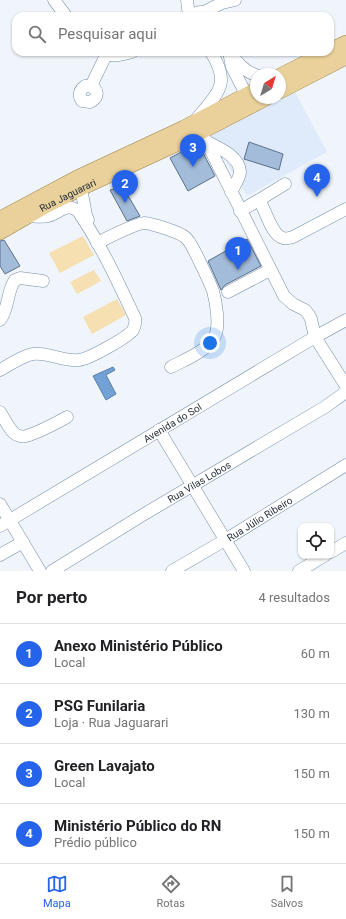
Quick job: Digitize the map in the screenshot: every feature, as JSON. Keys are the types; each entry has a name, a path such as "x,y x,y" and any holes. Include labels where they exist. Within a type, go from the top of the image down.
{"main road":[{"path":"334,49 346,43"},
{"path":"286,73 319,56"},
{"path":"286,88 346,57"},
{"name":"Rua Jaguarari","path":"0,232 81,188 200,132 250,98"},
{"name":"Rua Jaguarari","path":"4,214 77,178 200,132"}],"street":[{"path":"54,0 63,12"},
{"path":"186,0 198,12"},
{"path":"191,0 199,12"},
{"path":"206,12 222,3 235,0"},
{"path":"91,86 104,56"},
{"path":"200,132 220,85 221,78 217,63 213,56"},
{"path":"230,56 232,67 250,94"},
{"path":"232,56 250,73"},
{"path":"200,132 279,289 287,300 304,310 309,315 315,337 346,386"},
{"path":"200,132 230,154 238,165 240,172 231,192"},
{"path":"240,211 284,184"},
{"path":"0,370 29,355 34,354 70,360 81,360 95,354 127,335 134,329 136,322 135,318 84,216 81,188"},
{"path":"259,200 277,235 281,238 287,239 293,238 346,209"},
{"path":"28,216 48,217 67,208 74,208 84,216"},
{"path":"98,243 144,223 179,233 187,239 193,249 213,291 217,321 216,331 212,341 204,349 171,367"},
{"path":"228,292 270,270"},
{"path":"0,320 7,305 14,280 20,278 43,281"},
{"name":"Avenida do Sol","path":"5,523 315,337 346,320"},
{"name":"Rua Vilas Lobos","path":"52,571 141,516 325,407 346,386"},
{"path":"0,412 12,431 15,434 22,436 26,436 67,417"},
{"path":"159,430 244,571"},
{"name":"Rua Júlio Ribeiro","path":"172,571 346,465"},
{"path":"0,504 5,523 22,542 40,571"},
{"path":"0,555 22,542"},
{"path":"334,550 346,543"},
{"path":"299,571 319,559"}],"shaded area":[{"path":"293,88 327,152 247,196 208,132 262,104 286,104 286,93"},
{"path":"83,236 94,255 60,273 49,253"},
{"path":"94,270 101,281 77,294 70,282"},
{"path":"117,299 126,315 92,334 83,317"}],"water":[{"path":"113,367 115,370 106,375 116,394 106,400 93,376"}],"building":[{"path":"249,142 283,154 279,170 244,159"},
{"path":"198,143 215,176 188,191 170,158"},
{"path":"123,187 140,216 127,221 110,190"},
{"path":"247,239 261,266 225,285 221,290 208,261"},
{"path":"4,240 20,266 5,274 0,266 0,241"}],"place":[{"name":"Green Lavajato","path":"193,167"},
{"name":"Ministério Público do RN","path":"317,197"},
{"name":"PSG Funilaria","path":"125,203"},
{"name":"Anexo Ministério Público","path":"238,270"}]}
